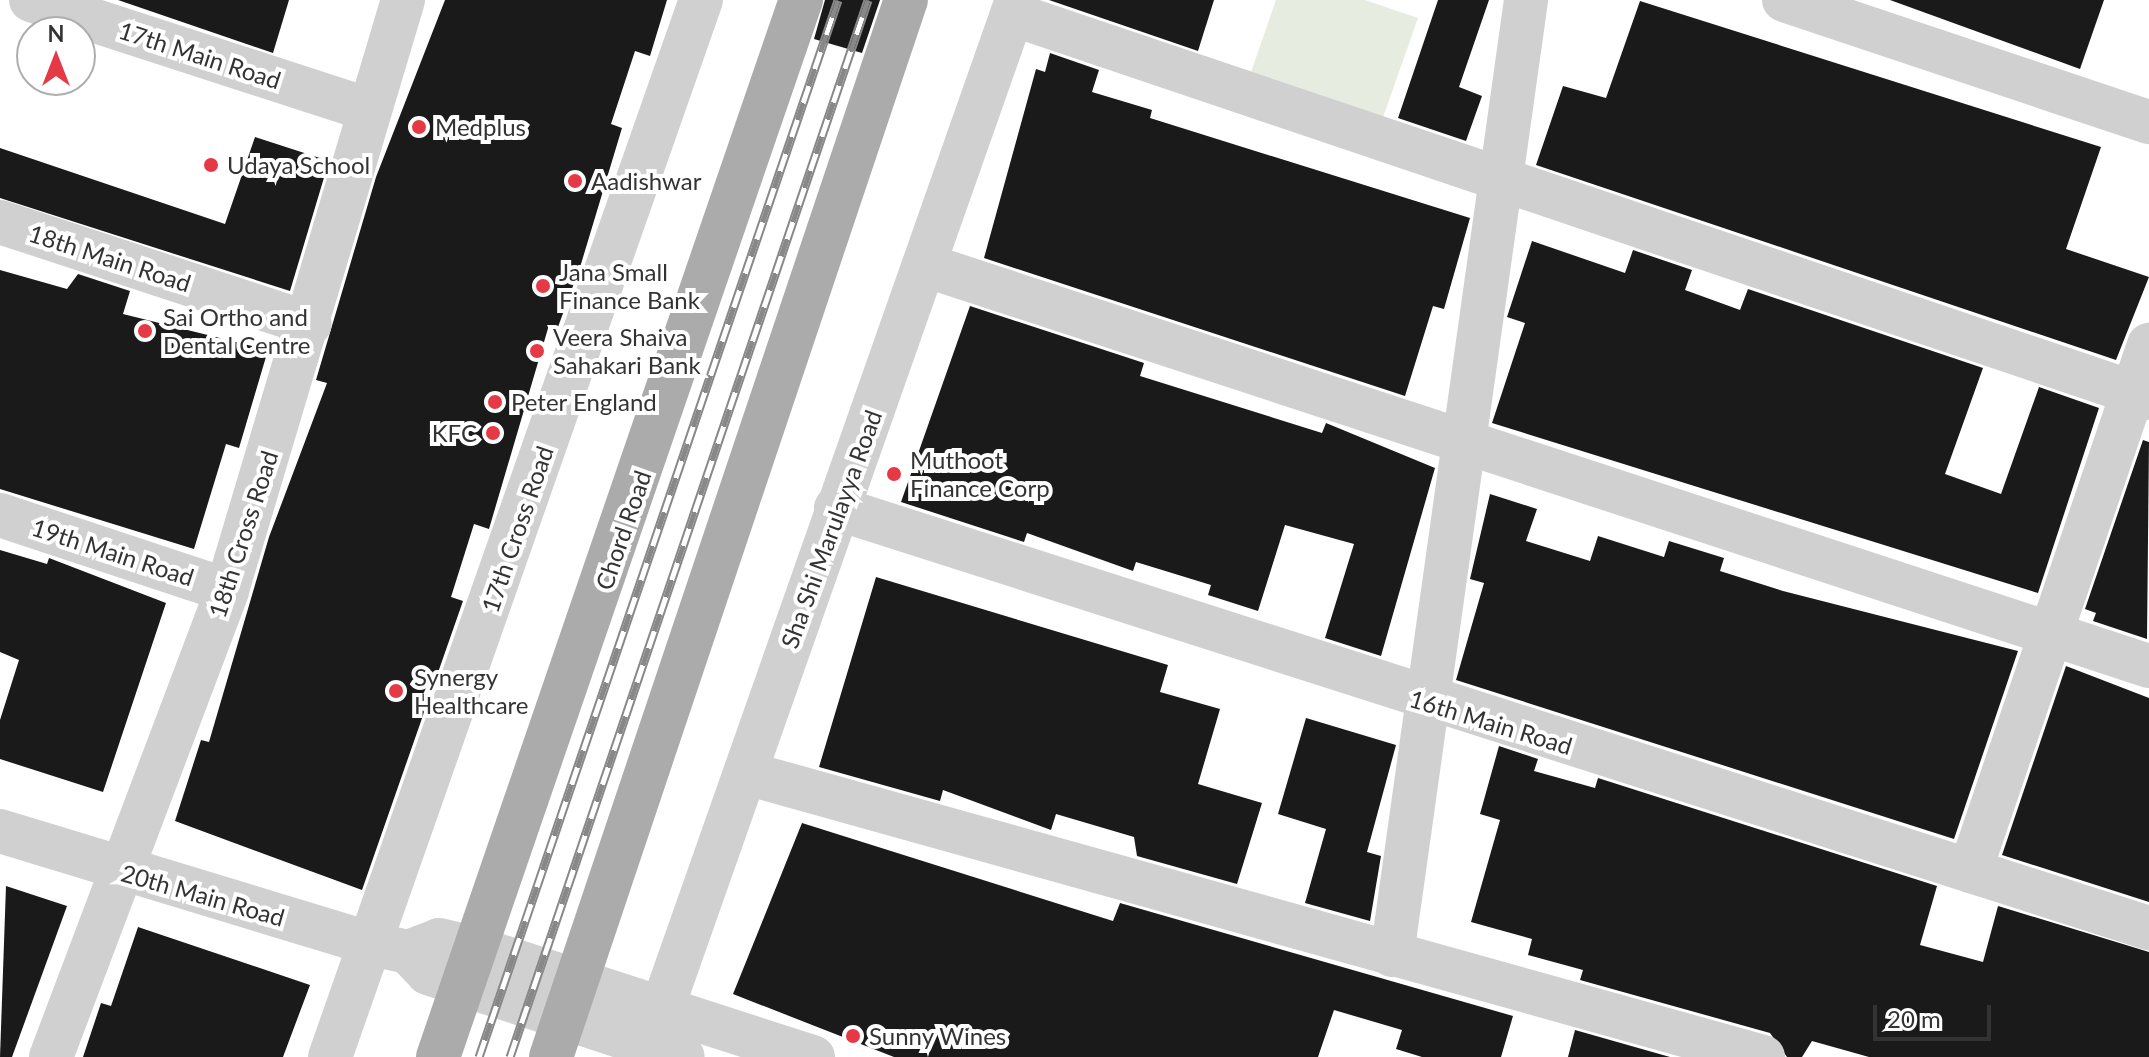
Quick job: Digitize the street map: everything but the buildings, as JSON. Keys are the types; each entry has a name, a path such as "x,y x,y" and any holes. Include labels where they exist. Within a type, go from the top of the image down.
{"main road":[{"name":"Chord Road","path":"438,1057 474,967 801,0"},
{"path":"566,1019 906,0"}],"street":[{"name":"17th Main Road","path":"31,0 369,110"},
{"name":"18th Cross Road","path":"51,1057 125,873 227,590 310,324 403,0"},
{"name":"17th Cross Road","path":"330,1057 390,948 701,0"},
{"path":"1392,955 1526,0"},
{"path":"1784,0 2149,122"},
{"path":"1014,7 2141,395"},
{"name":"Sha Shi Marulayya Road","path":"660,1042 746,773 836,508 928,266 1014,7"},
{"name":"18th Main Road","path":"0,222 310,324"},
{"path":"928,266 1464,445 2149,666"},
{"path":"1970,871 2049,634 2141,395 2149,345"},
{"name":"16th Main Road","path":"836,508 1427,703 2149,928"},
{"name":"19th Main Road","path":"0,515 227,590"},
{"path":"746,773 1763,1057"},
{"name":"20th Main Road","path":"0,831 125,873 390,948 428,973 474,967 566,1019 660,1042 813,1057"}],"shaded area":[{"path":"1276,0 1365,0 1418,18 1381,123 1249,78"}],"railway":[{"path":"479,1057 838,0"},
{"path":"510,1057 868,0"}],"place":[{"name":"Medplus","path":"419,127"},
{"name":"Udaya School","path":"211,165"},
{"name":"Aadishwar","path":"575,181"},
{"name":"Jana Small Finance Bank","path":"543,286"},
{"name":"Sai Ortho and Dental Centre","path":"145,331"},
{"name":"Veera Shaiva Sahakari Bank","path":"537,351"},
{"name":"Peter England","path":"495,402"},
{"name":"KFC","path":"493,433"},
{"name":"Muthoot Finance Corp","path":"894,474"},
{"name":"Synergy Healthcare","path":"396,691"},
{"name":"Sunny Wines","path":"853,1036"}]}
